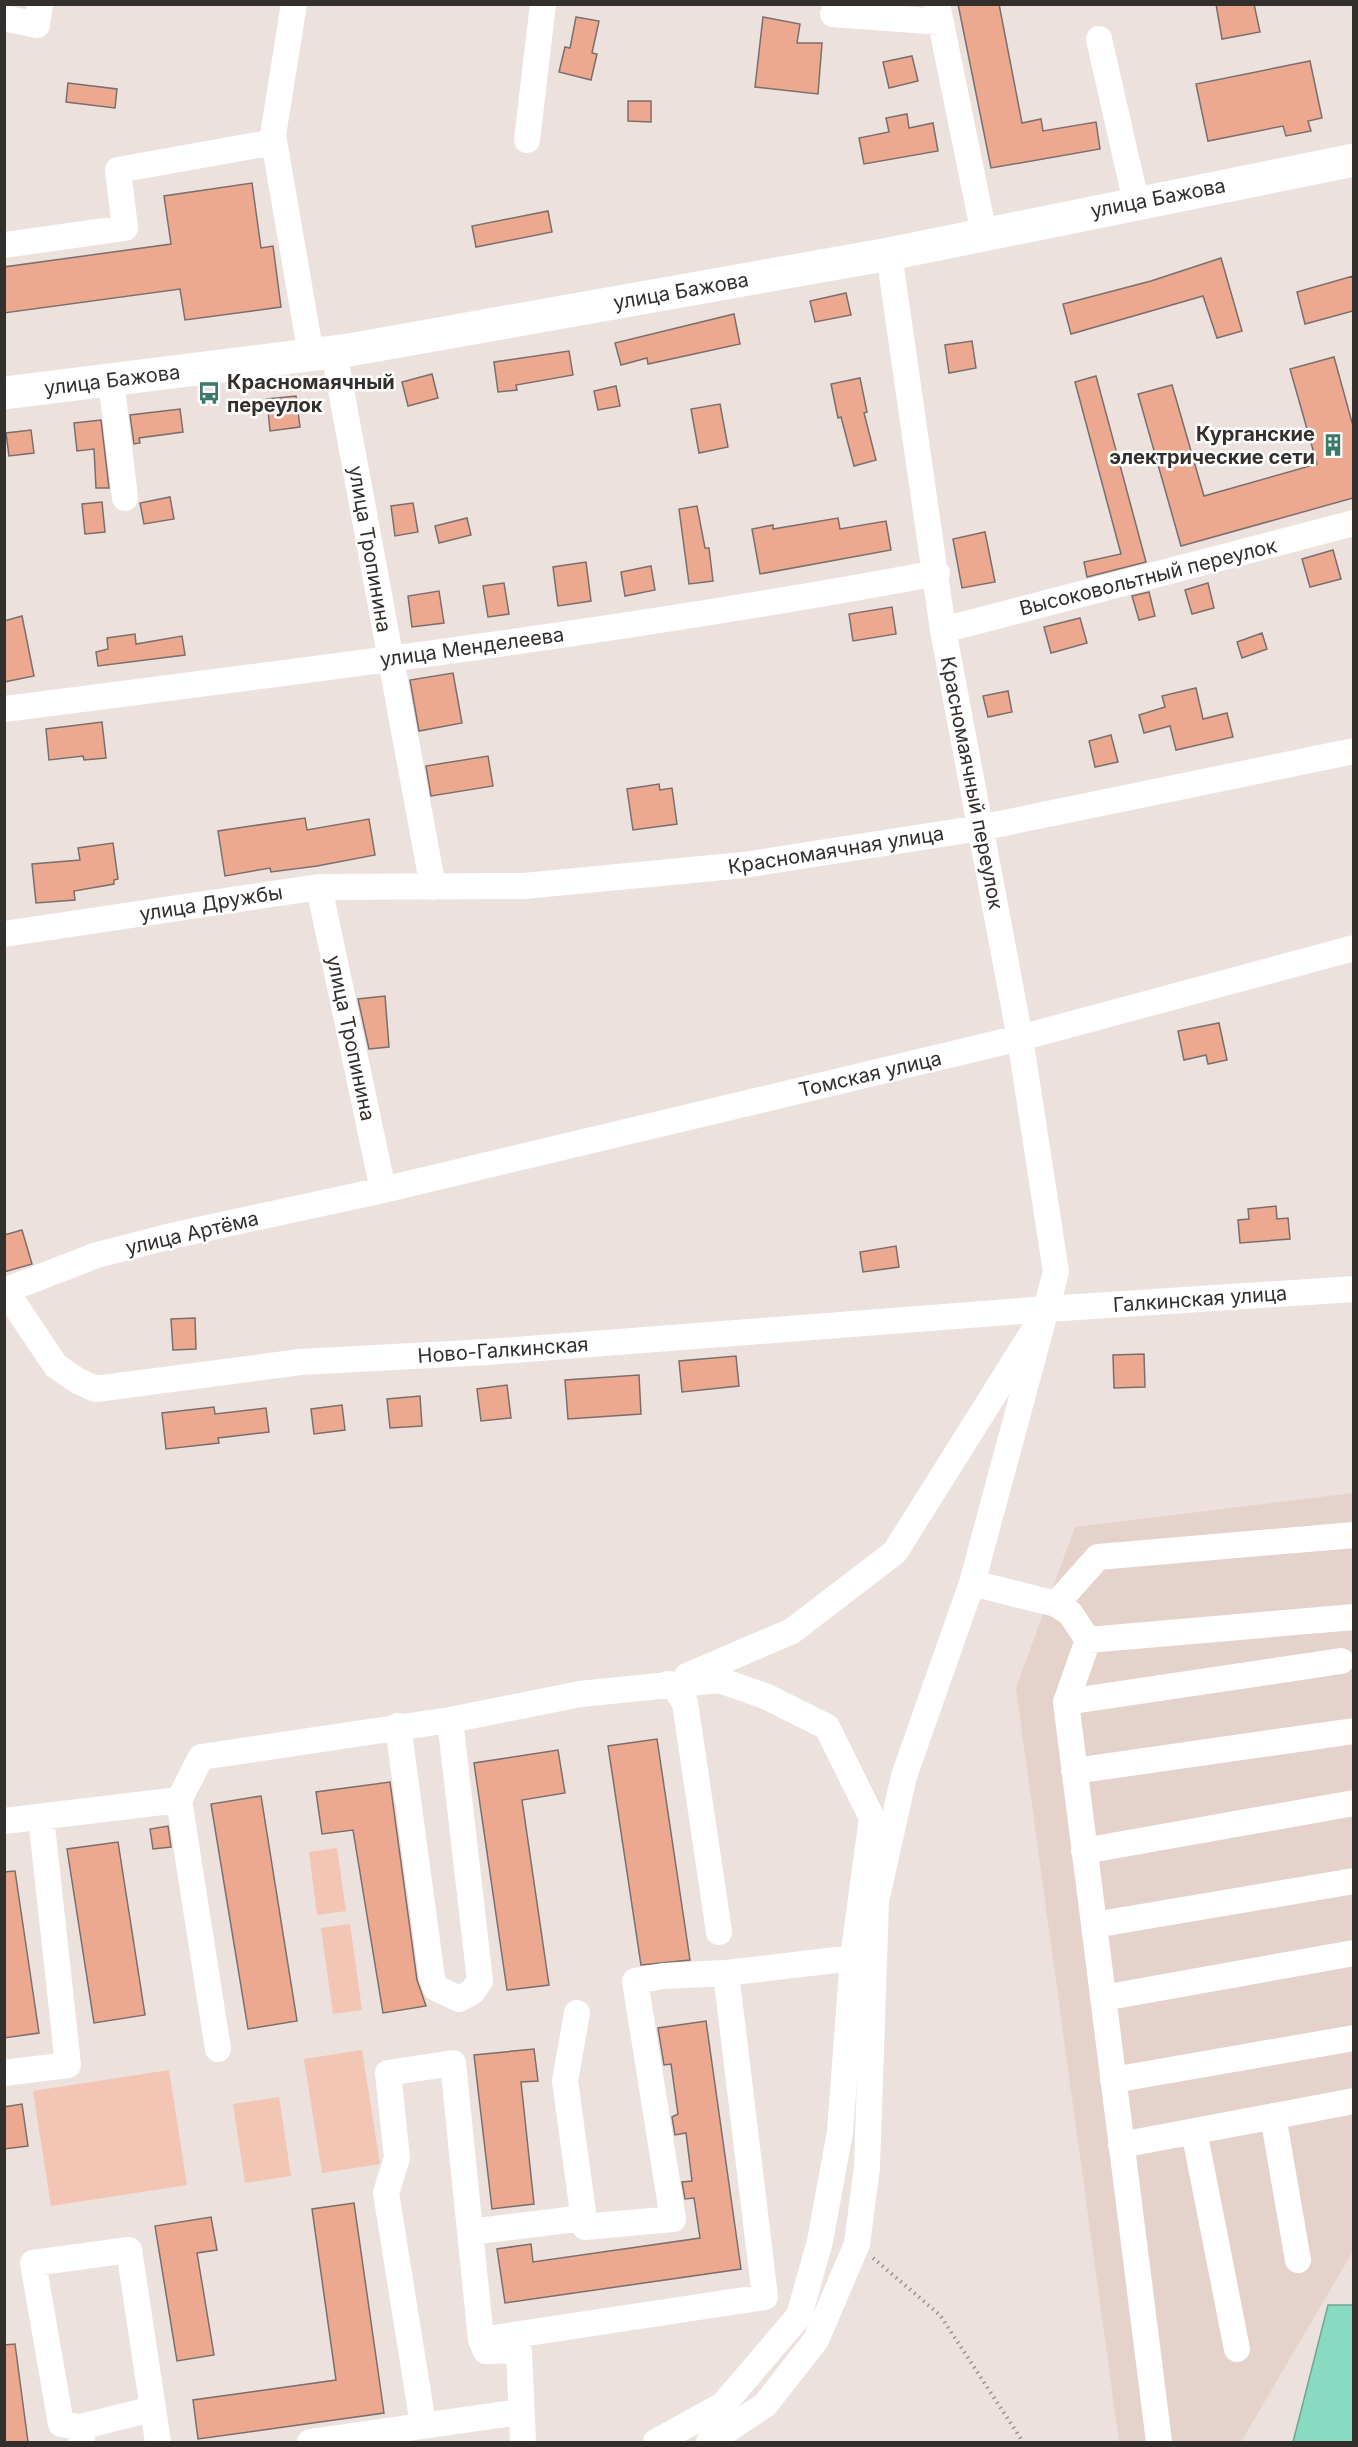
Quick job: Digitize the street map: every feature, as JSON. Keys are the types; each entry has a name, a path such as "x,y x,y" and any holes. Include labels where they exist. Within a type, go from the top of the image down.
{"main road":[{"name":"улица Бажова","path":"4,393 322,354 889,254 1136,202 1353,160"}],"street":[{"path":"4,18 37,25 40,4"},
{"name":"улица Тропинина","path":"294,4 273,135 274,142 391,659 426,887"},
{"path":"527,140 543,4"},
{"path":"833,14 939,13 984,234"},
{"path":"1099,39 1136,202"},
{"path":"4,245 125,228 118,170 274,142"},
{"name":"Красномаячный переулок","path":"709,2442 765,2405 816,2340 857,2244 867,2167 876,1902 904,1776 972,1583 1056,1272 1020,1038 943,630 937,573 889,254"},
{"path":"111,380 125,498"},
{"name":"Высоковольтный переулок","path":"943,630 1353,523"},
{"name":"улица Менделеева","path":"4,709 391,659 761,606 937,573"},
{"name":"Красномаячная улица","path":"426,887 524,886 744,865 980,828 1353,751"},
{"name":"улица Тропинина","path":"319,886 383,1190"},
{"name":"улица Дружбы","path":"4,934 319,886 426,887"},
{"name":"Томская улица","path":"383,1190 1020,1038 1353,948"},
{"name":"улица Артёма","path":"5,1291 96,1255 383,1190"},
{"name":"Галкинская улица","path":"1047,1309 1353,1289"},
{"name":"Ново-Галкинская","path":"5,1291 56,1366 78,1382 96,1389 300,1362 488,1352 1047,1309"},
{"path":"667,1684 792,1631 895,1552 1047,1309"},
{"path":"1056,1604 1098,1557 1353,1535"},
{"path":"972,1583 1056,1604 1070,1613 1088,1640"},
{"path":"1088,1640 1353,1617"},
{"path":"1088,1640 1066,1702 1159,2442"},
{"path":"1066,1702 1341,1661"},
{"path":"218,2049 178,1800 201,1757 450,1720 580,1694 719,1680 765,1696 827,1727 872,1818 853,1958 840,2132 820,2241 799,2316 723,2405 656,2442"},
{"path":"667,1684 676,1689 685,1703 719,1932"},
{"path":"398,1726 432,1978 436,1988 459,1999 472,1992 480,1981 450,1720"},
{"path":"1074,1771 1353,1731"},
{"path":"4,1821 178,1800"},
{"path":"1084,1851 1353,1803"},
{"path":"4,2073 68,2065 41,1817"},
{"path":"1094,1925 1353,1881"},
{"path":"1103,1998 1353,1953"},
{"path":"577,2013 565,2081 585,2227 673,2219 635,1981 663,1976 726,1973 853,1958"},
{"path":"481,2340 765,2297 726,1973"},
{"path":"1113,2080 1353,2038"},
{"path":"423,2424 386,2193 397,2158 388,2073 453,2063 481,2340 486,2351 515,2350 519,2352 523,2442"},
{"path":"1121,2145 1353,2101"},
{"path":"1273,2116 1298,2260"},
{"path":"1194,2131 1237,2349"},
{"path":"470,2232 584,2218"},
{"path":"152,2409 81,2435 61,2424 33,2263 129,2250 158,2442"},
{"path":"310,2442 423,2424 520,2412"}],"path":[{"path":"857,2244 940,2314 1023,2442"}],"shaded area":[{"path":"1353,1493 1353,2251 1241,2442 1119,2442 1016,1688 1075,1527"},
{"path":"337,1848 346,1911 317,1915 309,1852"},
{"path":"350,1924 362,2010 333,2014 321,1928"},
{"path":"362,2050 380,2164 322,2173 304,2059"},
{"path":"169,2070 187,2185 51,2206 33,2091"},
{"path":"279,2097 291,2176 245,2183 233,2104"},
{"path":"1328,2305 1353,2305 1353,2442 1293,2442"}],"building":[{"path":"958,4 999,4 1022,123 1041,119 1043,131 1096,122 1100,149 991,168"},
{"path":"1216,4 1254,4 1260,32 1222,39"},
{"path":"576,17 599,21 592,53 597,54 591,80 559,72 565,47 570,48"},
{"path":"763,17 800,24 797,43 822,43 818,94 755,87"},
{"path":"912,56 918,81 889,88 883,62"},
{"path":"1310,61 1322,118 1308,121 1311,131 1286,136 1283,126 1208,141 1196,84"},
{"path":"68,83 117,89 115,108 66,102"},
{"path":"628,101 651,101 651,122 628,121"},
{"path":"907,114 909,128 933,123 938,151 864,164 859,138 889,132 886,118"},
{"path":"252,183 261,248 273,246 281,307 185,320 180,289 4,313 4,267 171,244 164,196"},
{"path":"548,211 552,232 476,247 472,226"},
{"path":"1221,258 1242,331 1217,338 1203,296 1071,334 1063,304 1151,281"},
{"path":"1353,276 1353,311 1305,324 1297,292"},
{"path":"846,293 851,315 815,322 810,301"},
{"path":"734,314 740,344 648,364 647,358 621,365 615,343"},
{"path":"972,341 976,368 949,373 945,345"},
{"path":"569,351 573,375 516,385 517,390 498,392 494,362"},
{"name":"Курганские электрические сети","path":"1334,357 1353,426 1353,498 1181,546 1138,394 1172,385 1204,496 1317,464 1290,369"},
{"path":"432,374 438,398 408,406 402,382"},
{"path":"1096,376 1146,562 1087,577 1084,562 1121,554 1075,382"},
{"path":"860,378 867,412 864,413 876,460 854,466 841,417 838,418 831,384"},
{"path":"616,386 620,406 598,410 594,391"},
{"path":"296,396 300,427 270,431 267,399"},
{"path":"720,404 728,447 699,453 691,409"},
{"path":"180,409 183,432 139,438 140,443 134,444 130,415"},
{"path":"101,420 109,488 96,488 94,449 77,451 74,423"},
{"path":"31,430 34,453 9,456 6,433"},
{"path":"170,497 174,519 144,524 140,503"},
{"path":"102,502 105,532 85,534 82,504"},
{"path":"413,503 418,532 395,536 391,506"},
{"path":"697,506 705,548 709,548 713,581 689,584 679,509"},
{"path":"467,518 471,535 439,543 435,526"},
{"path":"838,518 840,529 886,521 891,550 760,574 752,529 773,525 773,529"},
{"path":"985,532 995,582 962,588 953,539"},
{"path":"1333,550 1341,579 1310,587 1302,559"},
{"path":"586,562 591,601 558,606 553,567"},
{"path":"651,566 655,590 625,596 621,572"},
{"path":"504,583 509,614 488,617 483,586"},
{"path":"1208,583 1214,608 1192,614 1185,590"},
{"path":"439,591 444,623 412,627 408,596"},
{"path":"1149,592 1155,616 1139,620 1132,596"},
{"path":"892,607 896,634 853,641 849,614"},
{"path":"22,616 34,676 4,682 4,621"},
{"path":"1080,618 1087,643 1051,653 1044,627"},
{"path":"1262,633 1267,649 1242,658 1237,642"},
{"path":"135,634 136,644 182,636 185,655 98,666 96,652 108,649 107,638"},
{"path":"453,673 462,723 419,731 410,680"},
{"path":"1196,688 1203,719 1227,713 1233,737 1176,750 1170,726 1144,733 1139,715 1165,707 1162,696"},
{"path":"1008,691 1012,712 988,717 983,696"},
{"path":"102,722 106,758 84,760 83,756 49,760 46,729"},
{"path":"1111,735 1118,762 1095,767 1089,741"},
{"path":"488,756 493,786 431,796 426,766"},
{"path":"659,784 660,790 672,788 677,824 633,830 627,789"},
{"path":"305,818 307,830 369,819 375,855 317,866 271,872 270,868 225,876 218,831"},
{"path":"113,843 118,879 114,880 114,884 74,891 75,900 36,903 32,864 80,860 78,848"},
{"path":"385,996 389,1047 369,1049 358,999"},
{"path":"1219,1023 1227,1060 1208,1064 1206,1055 1184,1060 1178,1031"},
{"path":"1276,1206 1277,1219 1288,1218 1290,1239 1240,1243 1238,1220 1249,1219 1248,1209"},
{"path":"22,1230 32,1264 4,1272 4,1235"},
{"path":"896,1246 899,1267 863,1272 860,1252"},
{"path":"195,1318 196,1349 173,1350 171,1319"},
{"path":"1144,1354 1145,1387 1114,1388 1113,1355"},
{"path":"736,1356 739,1386 682,1392 679,1361"},
{"path":"639,1375 641,1414 568,1419 565,1380"},
{"path":"507,1385 511,1418 481,1421 477,1389"},
{"path":"420,1396 422,1426 390,1428 387,1399"},
{"path":"342,1405 345,1430 314,1434 311,1409"},
{"path":"214,1407 215,1414 266,1408 269,1432 218,1438 219,1443 166,1449 162,1413"},
{"path":"657,1739 690,1960 641,1965 608,1746"},
{"path":"558,1750 565,1793 522,1800 549,1985 507,1990 474,1763"},
{"path":"390,1782 417,1980 426,2006 383,2013 353,1830 322,1834 316,1792"},
{"path":"261,1796 297,2021 248,2029 211,1804"},
{"path":"168,1826 171,1847 153,1849 150,1829"},
{"path":"118,1842 145,2015 94,2023 67,1849"},
{"path":"15,1871 39,2033 4,2038 4,1872"},
{"path":"706,2021 741,2269 505,2303 497,2249 531,2244 533,2262 700,2238 694,2198 685,2199 682,2182 692,2181 686,2133 675,2135 672,2117 678,2114 671,2064 664,2065 658,2028"},
{"path":"534,2049 538,2081 521,2082 534,2204 492,2209 474,2055"},
{"path":"22,2104 28,2146 4,2149 4,2107"},
{"path":"354,2203 384,2413 198,2439 193,2400 336,2380 312,2209"},
{"path":"211,2217 217,2250 197,2253 214,2355 177,2361 155,2226"},
{"path":"15,2344 28,2442 4,2442 4,2345"}],"place":[{"name":"Красномаячный переулок","path":"209,393"},
{"name":"Курганские электрические сети","path":"1333,445"}]}
